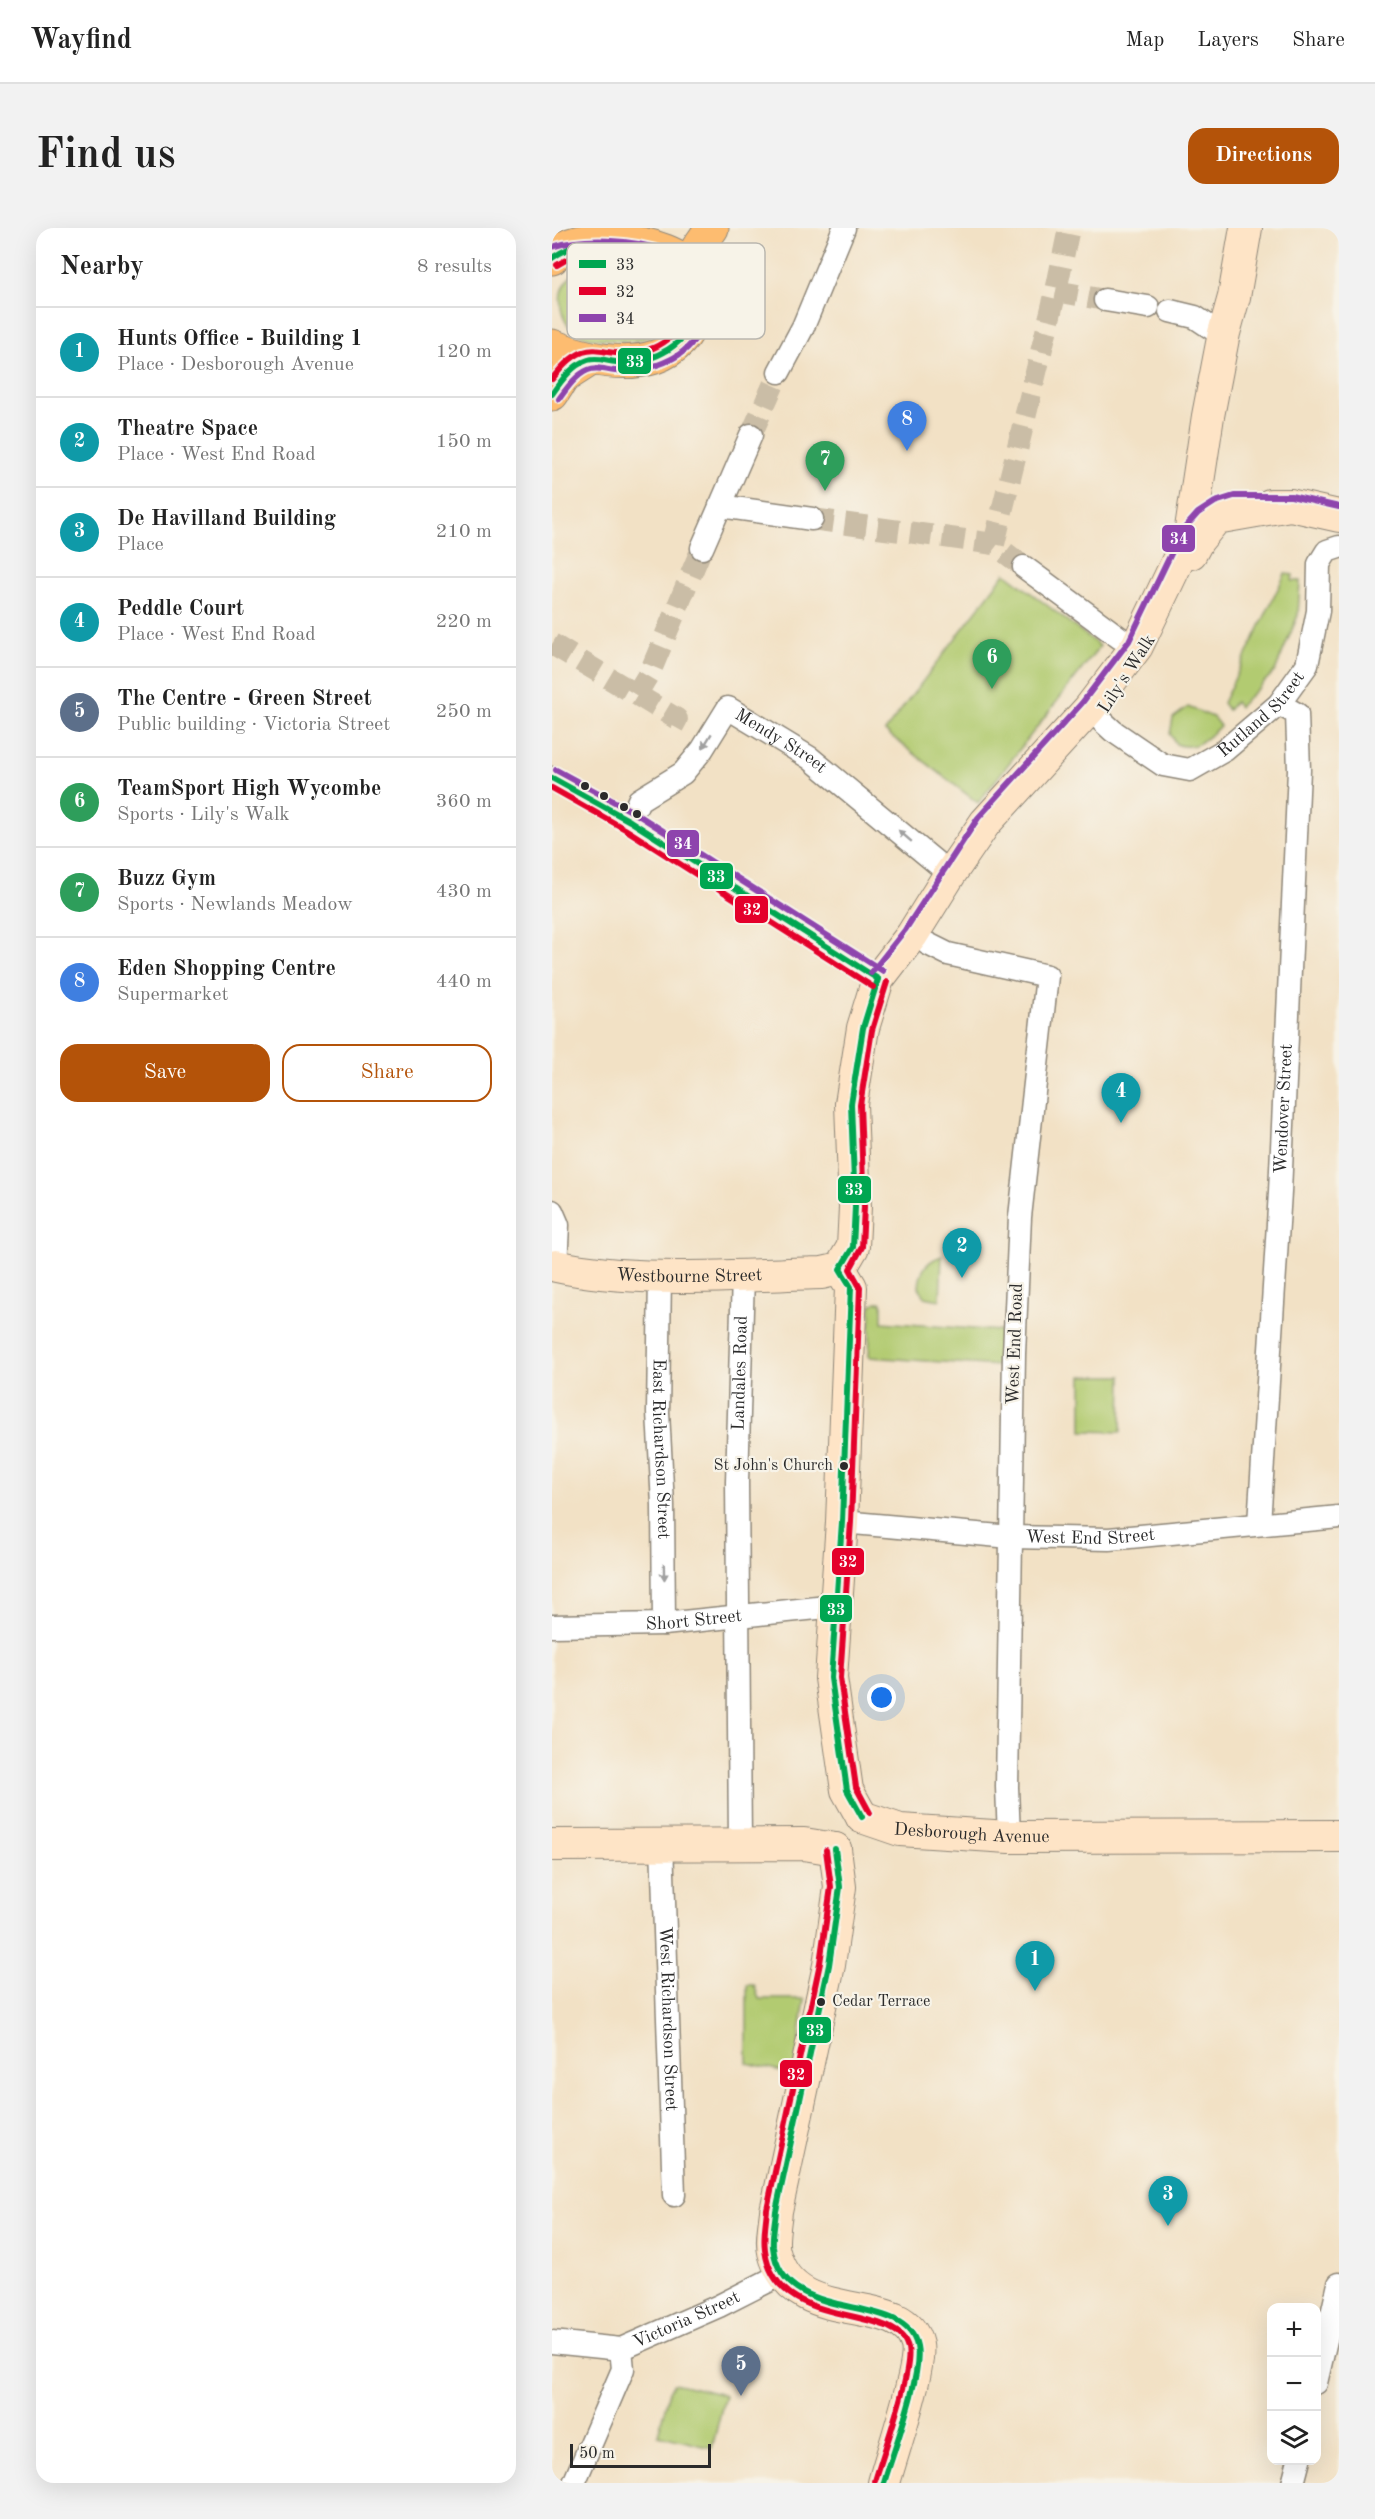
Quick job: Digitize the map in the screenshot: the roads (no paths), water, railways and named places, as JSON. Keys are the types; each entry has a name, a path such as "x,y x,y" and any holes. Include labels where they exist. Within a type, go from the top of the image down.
{"main road":[{"path":"584,243 603,239 644,243 673,228"},
{"path":"702,243 712,228"},
{"path":"552,346 591,359 617,362 655,357 682,339"},
{"path":"552,394 563,377 591,359"}],"street":[{"path":"782,366 803,327 844,228"},
{"name":"Lily's Walk","path":"878,979 912,936 950,874 985,824 1030,771 1094,713 1145,651 1194,538 1208,416 1224,333 1234,297 1246,228"},
{"path":"1106,300 1148,307"},
{"path":"1170,311 1195,317 1213,329"},
{"name":"Lily's Walk","path":"1208,416 1206,494 1219,510"},
{"path":"702,548 751,435"},
{"path":"1194,538 1219,510 1234,505 1290,505 1339,516"},
{"path":"1194,538 1216,518 1290,505"},
{"path":"720,506 812,519"},
{"name":"Rutland Street","path":"1094,713 1113,731 1163,765 1190,770 1225,750 1279,704 1307,664 1317,611 1318,564 1327,551 1339,547"},
{"path":"1024,567 1120,638"},
{"name":"Wendover Street","path":"1259,1524 1280,1192 1299,770 1297,714 1279,704"},
{"name":"Mendy Street","path":"630,820 639,800 683,773 702,750 728,708 810,758 950,874"},
{"path":"552,778 630,820 878,979 863,1028 850,1104 855,1207 853,1247 831,1271 851,1287 842,1522 831,1678 847,1790 862,1817 835,1849 840,1887 829,1965 776,2211 773,2250 782,2274 797,2290 818,2301 892,2316 907,2326 917,2344 917,2366 884,2483"},
{"name":"West End Road","path":"928,944 948,954 1047,976 1020,1217 1014,1354 1007,1787 1009,1837"},
{"path":"552,1211 558,1225 554,1266"},
{"name":"Westbourne Street","path":"554,1266 581,1259 658,1255 740,1259 831,1271"},
{"name":"Westbourne Street","path":"554,1266 580,1271 660,1275 743,1275 831,1271"},
{"name":"East Richardson Street","path":"660,1275 659,1366 664,1624"},
{"name":"Landales Road","path":"740,1843 737,1482 743,1275"},
{"name":"West End Street","path":"842,1522 1011,1537 1109,1539 1339,1517"},
{"name":"Short Street","path":"552,1626 664,1624 836,1606"},
{"name":"Desborough Avenue","path":"862,1817 900,1830 1009,1837 1339,1836"},
{"name":"West Richardson Street","path":"662,1843 674,2195"},
{"path":"552,1845 740,1843 804,1844 835,1849"},
{"name":"Victoria Street","path":"552,2342 621,2349 719,2306 782,2274"},
{"path":"1321,2365 1339,2284"},
{"path":"574,2483 623,2370 621,2349"},
{"path":"1293,2483 1298,2465"}],"tunnel":[{"path":"994,544 1056,291 1069,228"},
{"path":"1056,291 1105,300"},
{"path":"751,435 779,372"},
{"path":"812,519 994,544 1024,567"},
{"path":"636,695 651,670 702,548"},
{"path":"552,644 677,719 672,728"}],"place":[{"name":"Eden Shopping Centre","path":"907,451"},
{"name":"Buzz Gym","path":"825,491"},
{"name":"TeamSport High Wycombe","path":"992,689"},
{"name":"Peddle Court","path":"1121,1123"},
{"name":"Theatre Space","path":"962,1278"},
{"name":"St John's Church","path":"844,1466"},
{"name":"Hunts Office - Building 1","path":"1035,1991"},
{"name":"Cedar Terrace","path":"821,2002"},
{"name":"De Havilland Building","path":"1168,2226"},
{"name":"The Centre - Green Street","path":"741,2396"}]}
